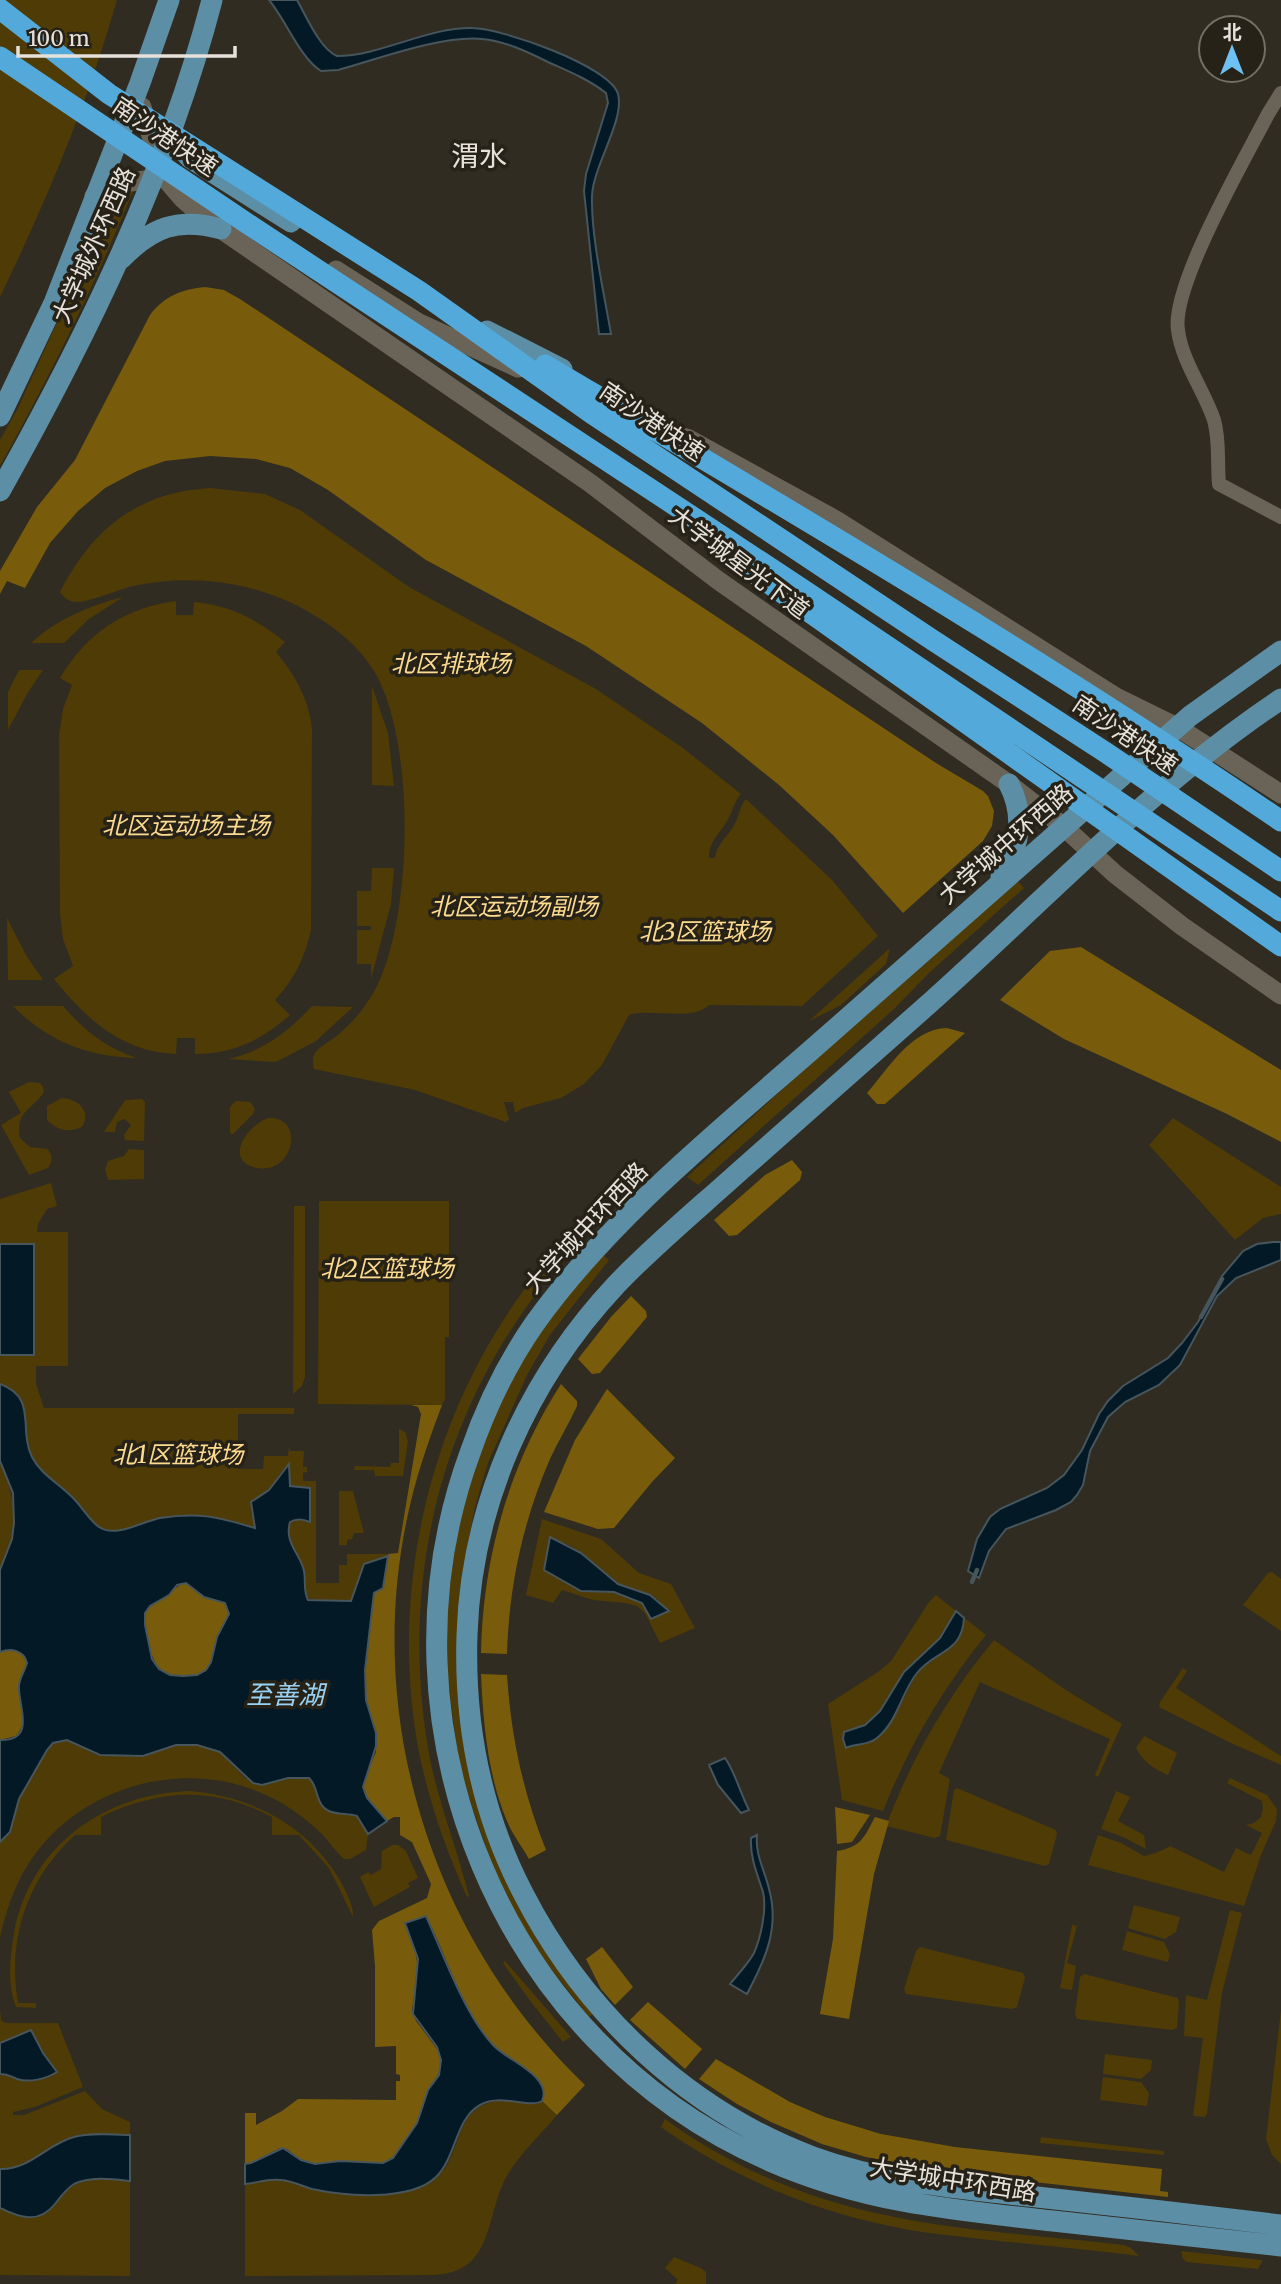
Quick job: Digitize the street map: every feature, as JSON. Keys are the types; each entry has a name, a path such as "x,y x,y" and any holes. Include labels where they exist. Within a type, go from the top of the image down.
{"highway":[{"name":"南沙港快速","path":"0,9 109,94 419,291 591,413 1281,871"},
{"name":"南沙港快速","path":"0,57 805,591 1281,911"},
{"path":"419,291 864,554 1179,753 1281,821"},
{"path":"498,389 852,644 1281,946"}],"main road":[{"name":"大学城外环西路","path":"0,416 54,303 169,0"},
{"name":"大学城外环西路","path":"0,491 54,393 159,172 211,5"},
{"name":"大学城星光下道","path":"137,89 159,172 183,199 221,229 590,483 728,588 1009,784 1064,827 1115,874 1182,926 1281,995"},
{"path":"171,127 178,145 190,158 326,242 411,293 586,382 836,520 1116,696 1177,727 1281,794"},
{"path":"94,196 123,183 159,172 181,177 223,198 419,323 625,419 690,439"},
{"path":"115,266 154,231 195,224 221,229"},
{"name":"大学城中环西路","path":"1281,651 1177,727 679,1166 574,1272 519,1348 477,1432 456,1493 444,1548 438,1602 436,1660 440,1708 451,1773 465,1822 481,1866 517,1937 548,1982 584,2025 624,2066 708,2129 807,2176 892,2201 1281,2246"},
{"name":"大学城中环西路","path":"1281,699 1213,749 1092,852 952,984 663,1240 615,1286 563,1349 527,1408 504,1461 482,1530 471,1588 467,1674 471,1733 481,1789 499,1844 534,1913 568,1968 598,2007 646,2053 694,2093 742,2124 814,2157 878,2176 942,2186 1281,2225"},
{"path":"992,892 1009,864 1018,842 1019,811 1009,784"}],"street":[{"path":"1281,93 1195,260 1177,314 1181,344 1215,423 1219,484 1281,517"}],"green space":[{"path":"0,0 117,0 65,151 0,297"},
{"path":"138,179 74,325 0,466 0,440 18,408 64,307 113,187"},
{"path":"210,488 265,494 300,510 409,587 596,689 683,748 741,794 713,843 709,858 715,858 746,799 832,880 878,936 802,1006 709,1005 693,1013 629,1015 602,1065 584,1084 561,1098 523,1108 515,1113 513,1102 504,1102 509,1119 506,1122 415,1090 314,1069 315,1053 351,1023 376,988 388,957 397,918 403,875 403,783 388,702 374,671 358,650 328,624 294,604 257,590 218,582 158,582 77,602 67,599 60,592 87,550 120,518 161,497"},
{"path":"123,597 89,619 64,643 31,643 74,614"},
{"name":"北区运动场主场","path":"176,601 176,615 193,615 194,602 220,606 254,620 285,642 276,652 300,688 312,729 311,930 298,968 275,1000 290,1015 269,1032 246,1044 222,1051 195,1054 195,1038 177,1038 176,1054 157,1052 122,1040 92,1020 54,979 73,966 63,939 60,914 59,736 63,709 72,685 60,678 82,648 109,625 140,610"},
{"path":"19,670 43,670 8,730 8,692"},
{"path":"372,686 388,733 394,786 372,785"},
{"path":"372,868 394,868 391,904 371,979 371,964 357,964 357,930 371,930 371,926 357,926 357,891 371,891"},
{"path":"1016,879 1024,888 929,973 894,1009 698,1185 687,1177 810,1064"},
{"path":"7,918 26,955 43,980 8,980"},
{"path":"890,948 886,964 841,1005 809,1021"},
{"path":"13,1006 63,1006 96,1037 137,1058 102,1054 69,1045 40,1029"},
{"path":"312,1006 353,1007 316,1041 280,1060 228,1059 263,1046 294,1024"},
{"path":"29,1082 40,1083 44,1092 22,1116 20,1138 30,1147 47,1149 52,1158 48,1168 29,1175 1,1125 21,1113 9,1092"},
{"path":"62,1098 82,1107 85,1121 82,1127 63,1129 47,1120 47,1106"},
{"path":"142,1099 145,1102 144,1141 125,1140 124,1135 131,1125 124,1119 117,1122 115,1132 104,1132 125,1100"},
{"path":"236,1101 250,1102 255,1109 232,1135 230,1107"},
{"path":"268,1118 280,1120 287,1126 291,1134 291,1144 280,1163 270,1168 257,1168 241,1158 240,1151 246,1135"},
{"path":"1173,1118 1281,1187 1281,1214 1263,1218 1235,1240 1149,1145"},
{"path":"129,1149 144,1150 144,1179 108,1180 105,1170 108,1161 124,1156"},
{"name":"北1区篮球场","path":"51,1183 57,1206 47,1209 38,1224 37,1232 68,1232 68,1366 36,1366 36,1384 44,1408 294,1408 294,1414 238,1414 238,1469 263,1469 264,1456 288,1456 289,1446 290,1451 304,1451 303,1467 307,1467 307,1472 303,1473 303,1481 316,1481 316,1583 339,1583 339,1565 347,1565 347,1554 388,1554 364,1564 352,1601 315,1602 306,1597 304,1572 290,1541 289,1529 290,1522 295,1520 310,1522 310,1488 290,1486 289,1465 269,1490 251,1502 256,1529 220,1519 187,1516 161,1518 114,1531 95,1524 74,1499 36,1464 28,1446 25,1415 19,1397 0,1384 0,1199"},
{"name":"北2区篮球场","path":"319,1201 449,1201 449,1337 445,1337 445,1399 442,1405 318,1404"},
{"path":"294,1206 305,1206 305,1377 302,1386 293,1394"},
{"path":"570,1236 580,1241 535,1294 498,1351 468,1411 445,1474 429,1538 421,1605 420,1673 427,1742 435,1781 469,1896 467,1897 429,1793 420,1757 410,1688 410,1618 417,1547 432,1478 456,1411 487,1348 525,1289"},
{"path":"603,1255 609,1260 550,1335 527,1375 488,1463 475,1507 462,1577 482,1804 599,2009 589,2017 534,1947 498,1882 460,1771 445,1659 447,1603 460,1515 494,1414 526,1353 566,1296"},
{"path":"399,1429 405,1432 408,1441 403,1476 375,1476 374,1470 354,1470 355,1466 390,1467 391,1463 399,1463"},
{"path":"0,1461 10,1490 14,1515 11,1540 0,1570"},
{"path":"339,1491 353,1491 364,1533 354,1533 352,1539 347,1540 347,1545 339,1545"},
{"path":"542,1519 601,1539 639,1573 671,1584 695,1628 660,1643 645,1613 637,1606 593,1600 562,1590 553,1603 526,1595","holes":["550,1537 571,1546 618,1584 657,1599 669,1612 614,1592 585,1591 544,1570"]},
{"path":"1272,1572 1281,1579 1281,1631 1243,1605 1268,1573"},
{"path":"936,1595 986,1635 955,1676 928,1719 883,1811 842,1800 828,1704 891,1661","holes":["956,1612 964,1618 950,1648 918,1671 896,1714 878,1737 868,1743 846,1748 844,1732 865,1725 880,1711 904,1672 939,1640"]},
{"path":"994,1640 1066,1690 1122,1724 1098,1777 1095,1775 1110,1739 980,1682 939,1773 950,1779 940,1836 935,1838 886,1826 907,1776 932,1728 961,1683"},
{"path":"1183,1668 1187,1671 1176,1688 1281,1756 1281,1765 1159,1707"},
{"path":"1144,1736 1177,1753 1168,1775 1142,1758 1136,1748"},
{"path":"57,1741 71,1741 94,1754 105,1756 143,1756 176,1745 197,1745 220,1752 245,1778 262,1785 288,1778 309,1778 315,1783 319,1800 360,1818 368,1834 366,1850 350,1859 344,1859 323,1835 289,1807 266,1795 234,1784 201,1779 168,1780 135,1786 104,1798 75,1815 50,1836 19,1881 0,1938 0,1842 10,1829 18,1802 30,1778 46,1752"},
{"path":"1230,1778 1267,1795 1277,1809 1276,1821 1244,1906 1088,1865 1098,1835 1121,1843 1144,1856 1170,1846 1224,1872 1236,1848 1251,1855 1262,1833 1246,1825 1261,1817 1262,1801 1227,1783"},
{"path":"957,1788 1056,1830 1049,1864 1045,1866 946,1840 954,1790"},
{"path":"189,1791 235,1799 277,1817 295,1830 328,1862 351,1904 353,1917 329,1868 299,1835 272,1835 272,1817 229,1800 208,1796 186,1795 144,1801 101,1817 101,1835 75,1835 44,1871 24,1912 16,1956 18,2003 36,2003 36,2008 16,2007 10,1980 14,1933 23,1902 36,1875 54,1851 76,1830 100,1814 128,1802 158,1794"},
{"path":"1116,1791 1130,1797 1118,1821 1144,1835 1146,1849 1101,1829"},
{"path":"392,1845 398,1845 406,1851 418,1878 408,1883 410,1887 374,1907 360,1877 381,1869 382,1851"},
{"path":"1134,1905 1180,1917 1176,1932 1165,1939 1128,1928"},
{"path":"1230,1910 1242,1913 1222,1993 1207,2114 1204,2117 1193,2116 1203,2038 1184,2036 1186,1995 1207,2000"},
{"path":"1072,1925 1077,1926 1067,1963 1076,1966 1072,1990 1060,1988"},
{"path":"1127,1931 1164,1942 1170,1954 1168,1962 1122,1950"},
{"path":"920,1947 1023,1973 1025,1978 1017,2007 1012,2009 906,1994 904,1989 916,1951"},
{"path":"505,1961 571,2037 563,2042 503,1963"},
{"path":"1084,1974 1178,1998 1177,2028 1172,2030 1077,2019 1075,2014 1080,1977"},
{"path":"0,2009 1,2020 5,2023 58,2023 83,2087 35,2107 13,2112 13,2115 24,2115 85,2091 102,2109 130,2122 130,2135 81,2135 64,2140 20,2165 0,2169 0,2074 32,2080 57,2072 31,2030 0,2043"},
{"path":"1281,2010 1281,2164 1272,2155 1266,2139"},
{"path":"1105,2054 1152,2060 1151,2070 1141,2079 1103,2074"},
{"path":"1103,2077 1141,2082 1149,2093 1147,2106 1100,2100"},
{"path":"503,2100 536,2104 542,2101 557,2115 508,2174 500,2190 485,2239 468,2264 454,2271 434,2275 245,2276 245,2184 277,2180 356,2195 388,2195 417,2189 441,2174 473,2112 485,2104"},
{"path":"665,2119 744,2167 831,2201 890,2216 948,2226 1124,2245 1139,2256 937,2234 855,2218 796,2199 713,2160 661,2127"},
{"path":"1041,2137 1164,2151 1164,2155 1040,2143"},
{"path":"100,2179 130,2181 130,2276 0,2275 0,2208 21,2217 32,2218 44,2214 74,2185"},
{"path":"1181,2251 1262,2262 1258,2269 1187,2262"},
{"path":"674,2257 706,2272 706,2284 675,2284 678,2280 665,2268"}],"shaded area":[{"path":"205,287 224,290 240,299 936,763 983,791 994,811 992,826 983,841 903,913 833,835 779,785 702,723 586,646 426,560 328,490 290,468 256,459 210,456 165,461 137,471 105,488 78,511 50,543 25,588 7,581 0,594 0,571 37,507 75,460 150,315 161,303 174,295"},
{"path":"1081,947 1281,1070 1281,1142 1227,1114 1064,1039 1000,1000 1050,951"},
{"path":"947,1028 965,1033 885,1104 877,1104 867,1093 892,1062 922,1035"},
{"path":"792,1160 802,1172 800,1180 737,1235 729,1236 714,1220 765,1175"},
{"path":"631,1296 646,1311 647,1317 600,1373 592,1374 578,1359"},
{"path":"561,1384 577,1401 577,1406 540,1482 525,1530 514,1579 507,1654 481,1653 487,1582 502,1513 527,1447"},
{"path":"607,1389 675,1458 614,1528 598,1529 544,1512 575,1440"},
{"path":"411,1405 442,1405 411,1501 397,1580 395,1660 403,1739 421,1816 448,1890 485,1960 531,2026 585,2085 557,2115 542,2101 544,2092 535,2076 499,2051 472,2016 426,1916 415,1947 418,1971 412,2010 416,2021 440,2053 441,2070 428,2090 417,2123 393,2158 383,2163 340,2161 318,2164 301,2160 287,2149 280,2148 245,2164 245,2113 256,2113 256,2125 298,2099 396,2100 396,2081 400,2081 400,2075 396,2074 396,2046 375,2047 372,1930 379,1921 427,1898 431,1884 412,1842 400,1835 400,1817 387,1821 365,1795 363,1783 376,1752 366,1700 365,1670 374,1593 383,1587 388,1554 398,1553 421,1414 418,1407"},
{"path":"184,1583 203,1596 224,1602 228,1612 227,1620 217,1637 212,1661 205,1671 192,1676 166,1673 157,1664 150,1646 145,1617 148,1609"},
{"path":"8,1650 21,1653 26,1660 19,1687 23,1718 16,1736 0,1740 0,1652"},
{"path":"481,1674 507,1675 519,1764 546,1850 529,1859 509,1826 495,1786 485,1730"},
{"path":"835,1807 870,1815 852,1842 837,1844"},
{"path":"875,1817 889,1821 874,1874 849,2019 820,2014 833,1939 837,1851 857,1844"},
{"path":"602,1947 633,1987 615,2005 601,1989 586,1959"},
{"path":"648,2002 702,2049 685,2069 630,2020"},
{"path":"716,2059 790,2102 825,2117 881,2134 955,2147 1162,2169 1160,2191 1168,2192 1168,2197 946,2172 866,2157 822,2144 771,2122 699,2079"}],"water":[{"path":"269,0 297,0 319,39 337,56 370,51 438,32 472,28 506,34 553,50 596,72 611,83 618,94 619,105 613,130 597,171 592,212 611,334 599,334 584,191 586,174 608,103 606,93 578,76 524,51 482,39 429,44 338,70 321,71 306,57"},
{"path":"1281,1242 1281,1260 1236,1278 1217,1296 1180,1365 1159,1385 1125,1402 1108,1417 1090,1451 1083,1485 1071,1502 1006,1529 989,1551 979,1578 968,1571 977,1539 990,1517 1000,1509 1047,1488 1064,1475 1082,1450 1108,1401 1123,1386 1168,1358 1182,1343 1198,1322 1222,1276 1243,1251 1257,1244"},
{"path":"0,1244 34,1244 34,1355 0,1355"},
{"name":"至善湖","path":"0,1384 19,1397 25,1415 28,1446 36,1463 99,1527 121,1530 160,1518 187,1515 219,1518 255,1528 251,1502 269,1490 289,1464 290,1486 310,1488 310,1522 300,1519 290,1522 289,1529 291,1542 304,1571 308,1600 351,1601 364,1564 388,1556 383,1588 374,1593 365,1670 366,1700 376,1733 376,1746 363,1787 367,1798 387,1821 368,1834 357,1816 332,1812 321,1805 309,1778 288,1778 262,1785 253,1783 220,1752 197,1745 176,1745 143,1756 100,1755 67,1740 53,1743 47,1750 19,1799 10,1832 0,1842 0,1740 12,1739 19,1735 22,1728 19,1685 27,1663 23,1655 16,1651 0,1652 0,1570 12,1539 14,1523 13,1493 0,1461","holes":["186,1583 204,1597 225,1603 229,1614 217,1637 211,1662 206,1670 197,1675 170,1675 159,1669 152,1659 145,1613 150,1606 169,1595 177,1585"]},
{"path":"550,1537 581,1553 618,1584 650,1595 669,1611 651,1619 642,1603 614,1592 581,1591 544,1570"},
{"path":"956,1611 964,1618 958,1639 917,1673 895,1715 877,1738 846,1748 844,1732 865,1725 880,1711 904,1672 940,1638"},
{"path":"725,1758 749,1810 741,1813 718,1785 709,1765"},
{"path":"757,1835 757,1849 769,1889 773,1917 765,1956 747,1994 730,1984 754,1953 763,1923 763,1892 751,1845 751,1838"},
{"path":"426,1916 455,1984 473,2018 499,2051 535,2076 544,2092 542,2101 530,2103 497,2100 480,2105 465,2119 443,2169 425,2185 410,2190 394,2194 358,2195 312,2189 281,2180 245,2184 245,2164 283,2148 301,2160 315,2164 340,2161 383,2163 393,2158 417,2123 428,2090 439,2075 441,2060 437,2047 413,2014 418,1959 405,1923"},
{"path":"31,2030 57,2072 27,2081 0,2074 0,2043"},
{"path":"81,2135 130,2135 130,2181 81,2181 68,2188 49,2210 36,2217 22,2216 0,2208 0,2169 20,2165 64,2140"}],"waterway":[{"path":"1201,1317 1222,1279"},
{"path":"972,1582 977,1570"}],"district":[{"name":"渭水","path":"479,156"}],"park label":[{"name":"北区排球场","path":"451,664"},
{"name":"北区运动场副场","path":"514,907"},
{"name":"北3区篮球场","path":"705,932"}]}
